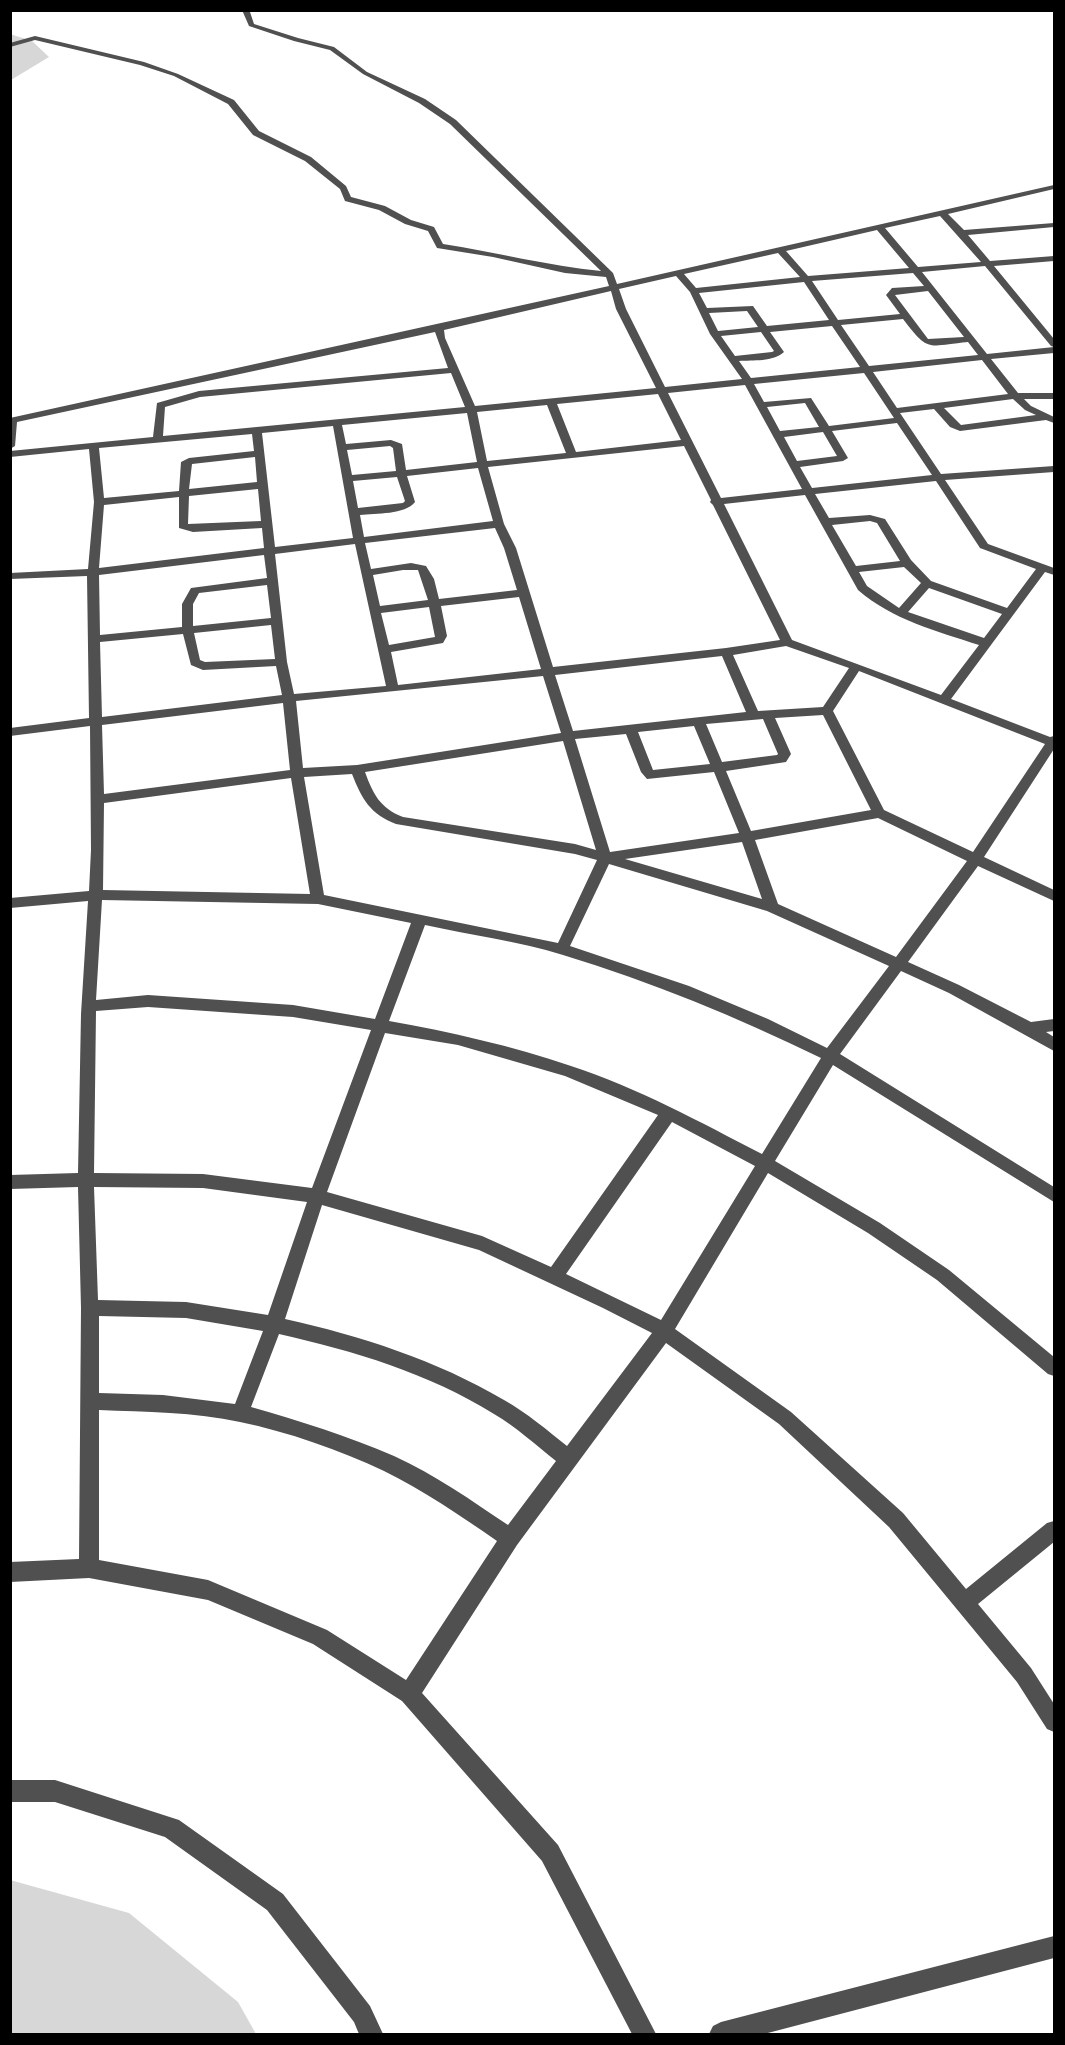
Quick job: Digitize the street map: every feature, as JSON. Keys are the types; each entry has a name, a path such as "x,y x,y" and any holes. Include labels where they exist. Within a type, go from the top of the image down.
{"street":[{"path":"245,10 251,25 297,40 332,48 365,74 422,101 453,122 610,275 621,309 715,502 787,642"},
{"path":"10,45 35,38 95,51 150,66 210,90 236,106 256,133 303,156 330,176 343,188 348,199 382,208 408,222 431,229 440,246 483,252 565,270 610,275"},
{"path":"10,446 11,421 439,328 1054,187"},
{"path":"942,213 963,233 1054,345"},
{"path":"963,233 1054,225"},
{"path":"879,227 916,270 1015,396 1028,408 1051,419"},
{"path":"779,249 806,279 984,546 1048,570 1008,612 944,700"},
{"path":"694,291 806,279 1054,259"},
{"path":"678,273 694,291 716,334 747,380 862,588 871,597 901,613 986,643"},
{"path":"930,288 890,293 904,316 928,342 969,339"},
{"path":"704,311 750,308 779,352 732,359"},
{"path":"716,334 904,316"},
{"path":"439,328 440,338 471,409 482,464 499,524 524,593 605,857 562,950"},
{"path":"10,454 551,402 1054,350"},
{"path":"160,405 199,394 454,370"},
{"path":"158,389 160,405 158,439"},
{"path":"776,435 898,416 938,406 1015,396 1054,396"},
{"path":"759,405 808,400 842,459 792,465"},
{"path":"551,402 572,454"},
{"path":"938,406 954,425 960,428 1051,419"},
{"path":"337,423 359,540 393,689"},
{"path":"256,430 281,662 289,698 297,773 318,899"},
{"path":"347,479 686,442"},
{"path":"342,447 395,444 398,446 401,473 409,504 354,512"},
{"path":"89,1568 90,1308 86,1180 89,1006 97,895 98,799 93,572 99,502 94,446"},
{"path":"259,453 189,461 183,468 183,526 188,528 266,524"},
{"path":"715,502 939,478 1054,469"},
{"path":"99,502 263,485"},
{"path":"824,522 870,518 881,521 907,563 927,583 1008,612"},
{"path":"10,576 93,572 499,524"},
{"path":"852,570 907,563"},
{"path":"366,573 413,566 421,568 426,572 434,603 441,636 439,640 384,650"},
{"path":"273,581 195,590 188,599 187,631 195,662 203,666 281,662"},
{"path":"901,613 927,583"},
{"path":"375,610 524,593"},
{"path":"93,639 277,621"},
{"path":"10,732 289,698 393,689 726,652 787,642 1054,742 976,859 830,1056 664,1331 510,1538 409,1694"},
{"path":"631,731 649,775 784,757 785,754 726,652"},
{"path":"827,711 856,666"},
{"path":"98,799 297,773 357,769 569,736 761,715 827,711"},
{"path":"827,711 879,813"},
{"path":"699,722 747,837 772,907"},
{"path":"357,769 370,803 382,815 401,821 575,849 772,907 898,962 1029,1028 1054,1045"},
{"path":"605,857 747,837 879,813 1054,896"},
{"path":"10,903 97,895 318,899 562,950 684,990 763,1023 830,1056 1054,1195"},
{"path":"240,1413 274,1325 317,1196 420,919"},
{"path":"89,1006 148,1001 293,1011 458,1039 569,1071 669,1113 765,1163 913,1252 1013,1331 1054,1368"},
{"path":"1029,1028 1054,1025"},
{"path":"554,1276 669,1113"},
{"path":"10,1182 203,1181 317,1196 482,1243 609,1302 664,1331 785,1418 896,1520 1024,1675 1054,1722"},
{"path":"90,1308 199,1311 274,1325 341,1341 418,1366 499,1407 568,1458"},
{"path":"89,1401 163,1404 240,1413 312,1434 390,1464 464,1507 510,1538"},
{"path":"965,1602 1054,1530"},
{"path":"10,1572 89,1568 208,1590 320,1637 409,1694 550,1852 644,2034"},
{"path":"10,1791 55,1791 171,1828 275,1902 362,2014 371,2034"},
{"path":"721,2034 1054,1947"}],"shaded area":[{"path":"10,34 32,41 49,57 11,80"},
{"path":"10,1880 129,1913 238,2002 256,2034 11,2034"}]}
